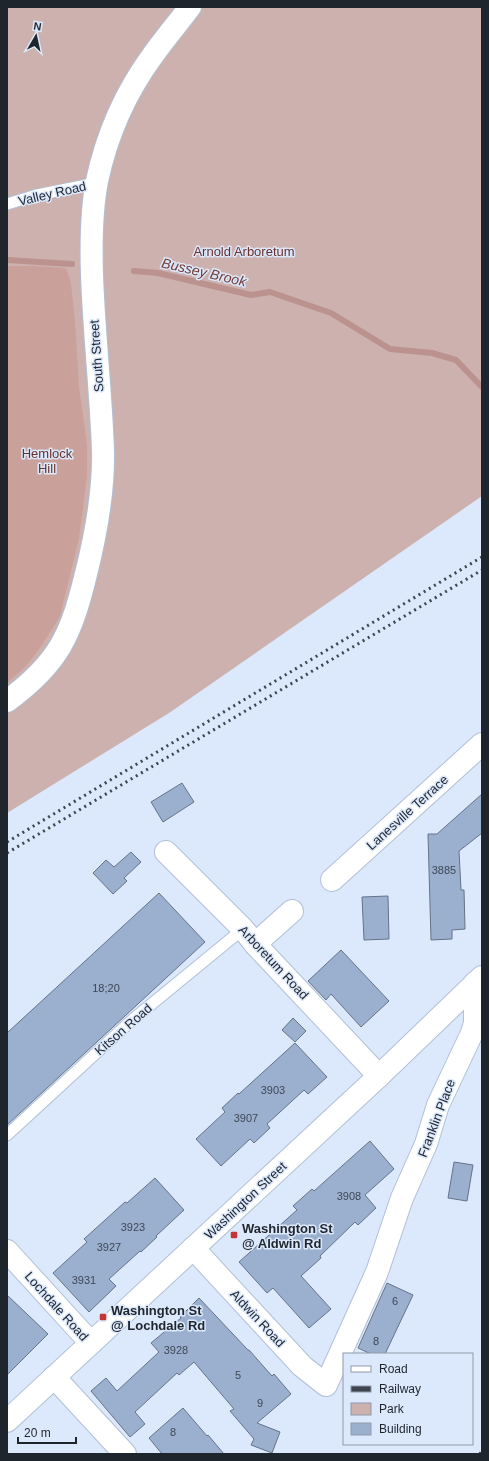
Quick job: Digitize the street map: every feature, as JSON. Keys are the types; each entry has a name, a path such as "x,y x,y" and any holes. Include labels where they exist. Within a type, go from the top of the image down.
{"street":[{"name":"South Street","path":"7,701 23,689 44,669 63,642 70,629 83,587 96,534 101,495 103,452 95,342 91,252 92,221 97,183 106,142 129,91 152,55 190,7"},
{"name":"Lanesville Terrace","path":"332,880 482,744"},
{"name":"Arboretum Road","path":"166,852 249,936 379,1076"},
{"path":"249,936 292,911"},
{"name":"Washington Street","path":"7,1421 379,1076 479,980"},
{"name":"Franklin Place","path":"326,1385 372,1284 400,1204 426,1144 438,1105 472,1033 475,1023 479,980"},
{"name":"Aldwin Road","path":"193,1248 302,1366 326,1385"},
{"name":"Lochdale Road","path":"7,1251 91,1343"},
{"path":"54,1377 125,1454"}],"lane":[{"name":"Valley Road","path":"7,204 37,195 97,183"},
{"name":"Kitson Road","path":"7,1135 131,1021 249,936"}],"green space":[{"name":"Arnold Arboretum","path":"7,7 482,7 482,496 169,713 7,813"},
{"name":"Hemlock Hill","path":"7,266 66,268 71,283 75,322 79,387 87,445 87,476 79,538 60,616 40,648 26,666 7,683"}],"building":[{"path":"182,783 194,802 163,822 151,802"},
{"path":"482,794 482,833 459,851 461,890 464,890 465,929 452,930 452,939 431,940 428,834 437,834"},
{"path":"131,852 141,862 124,878 127,881 113,894 93,873 106,860 114,867"},
{"path":"159,893 205,942 7,1125 7,1033"},
{"path":"388,896 389,939 364,940 362,897"},
{"path":"341,950 389,1001 361,1027 331,994 326,1000 308,981"},
{"path":"293,1018 306,1031 295,1042 282,1030"},
{"path":"295,1043 327,1077 308,1094 304,1090 267,1124 270,1128 254,1143 250,1139 221,1166 196,1139 225,1112 222,1108"},
{"path":"370,1141 394,1169 365,1195 376,1208 358,1225 355,1222 320,1256 321,1258 301,1276 331,1309 309,1328 273,1288 267,1293 239,1262 297,1210 293,1206 312,1189 314,1191"},
{"path":"454,1162 473,1165 467,1201 448,1198"},
{"path":"155,1178 184,1210 141,1252 140,1251 109,1279 116,1286 89,1312 53,1273 87,1242 84,1239 125,1202 127,1203"},
{"path":"387,1283 413,1295 385,1353 369,1353 358,1348"},
{"path":"7,1295 48,1334 7,1375"},
{"path":"199,1298 272,1376 274,1374 291,1394 257,1423 280,1432 272,1453 251,1445 254,1439 230,1411 234,1409 194,1362 179,1375 177,1373 135,1412 145,1424 130,1437 91,1391 106,1378 117,1391 159,1352 151,1343 181,1318 180,1317"},
{"path":"183,1408 224,1454 162,1454 149,1438"}],"waterway":[{"name":"Bussey Brook","path":"7,260 72,264"},
{"name":"Bussey Brook","path":"134,271 158,273 251,295 270,292 331,313 390,349 432,353 456,360 482,387"}],"railway":[{"path":"7,842 482,557"},
{"path":"7,853 482,570"},
{"path":"480,1454 482,1450"}],"place":[{"name":"Washington St @ Aldwin Rd","path":"234,1235"},
{"name":"Washington St @ Lochdale Rd","path":"103,1317"}]}
